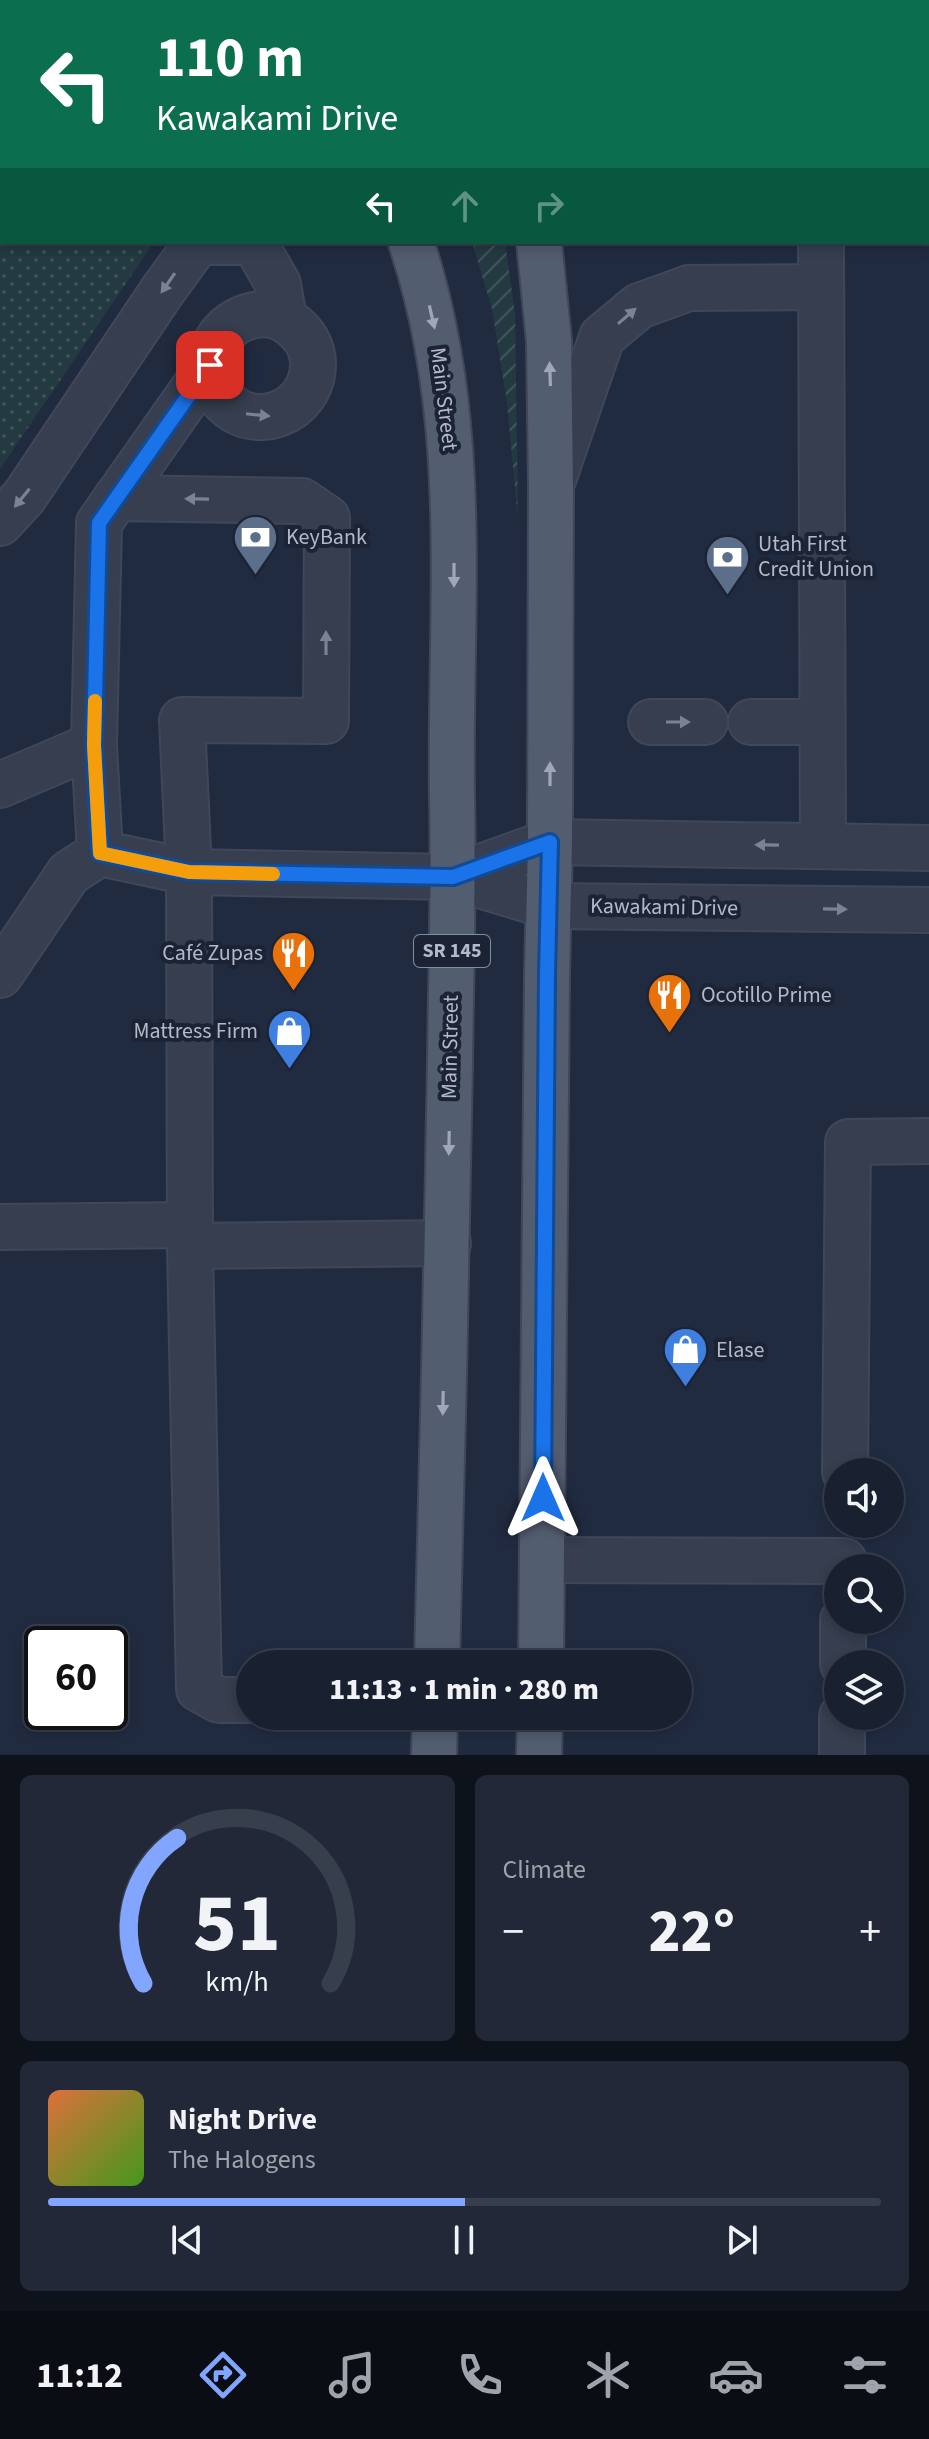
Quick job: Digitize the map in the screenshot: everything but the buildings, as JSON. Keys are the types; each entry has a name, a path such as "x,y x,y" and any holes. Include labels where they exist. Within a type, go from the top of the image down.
{"main road":[{"name":"Main Street","path":"412,244 436,331 451,440 454,503 448,1243 437,1650"},
{"path":"539,244 549,341 551,486 541,1650"},
{"path":"434,1755 435,1730"},
{"path":"539,1755 540,1730"}],"street":[{"path":"0,523 24,497 197,244"},
{"path":"255,244 278,284 284,319"},
{"path":"821,244 823,846"},
{"path":"551,486 602,337 639,306 689,288 821,287"},
{"path":"268,314 298,328 308,342 313,358 313,375 307,391 297,404 267,418 250,416 220,398 212,382 210,365 213,348 222,333 235,321 251,315 268,314"},
{"path":"100,853 94,745 99,523 210,365"},
{"path":"116,498 302,501 327,518 326,721 182,720 189,872 190,1235 199,1689 219,1700 236,1700"},
{"path":"651,722 705,722"},
{"path":"751,722 822,722"},
{"path":"0,785 94,745"},
{"path":"0,975 69,873 100,853 189,872 453,877 550,842 929,848"},
{"name":"Kawakami Drive","path":"453,877 549,906 929,910"},
{"path":"845,1458 848,1142 929,1141"},
{"path":"0,1227 448,1243"},
{"path":"543,1560 844,1551"},
{"path":"842,1730 842,1755"}],"shaded area":[{"path":"0,244 153,244 0,469"},
{"path":"473,244 505,244 515,314 518,518 507,403 492,309"}],"slow traffic":[{"path":"95,701 94,745 100,853 189,872 273,874"}],"place":[{"name":"KeyBank","path":"255,576"},
{"name":"Utah First Credit Union","path":"727,596"},
{"name":"Café Zupas","path":"294,992"},
{"name":"Ocotillo Prime","path":"670,1034"},
{"name":"Mattress Firm","path":"289,1070"},
{"name":"Elase","path":"685,1389"}],"route":[{"path":"210,365 99,523 94,745 100,853 189,872 453,877 550,842 543,1498"}]}
